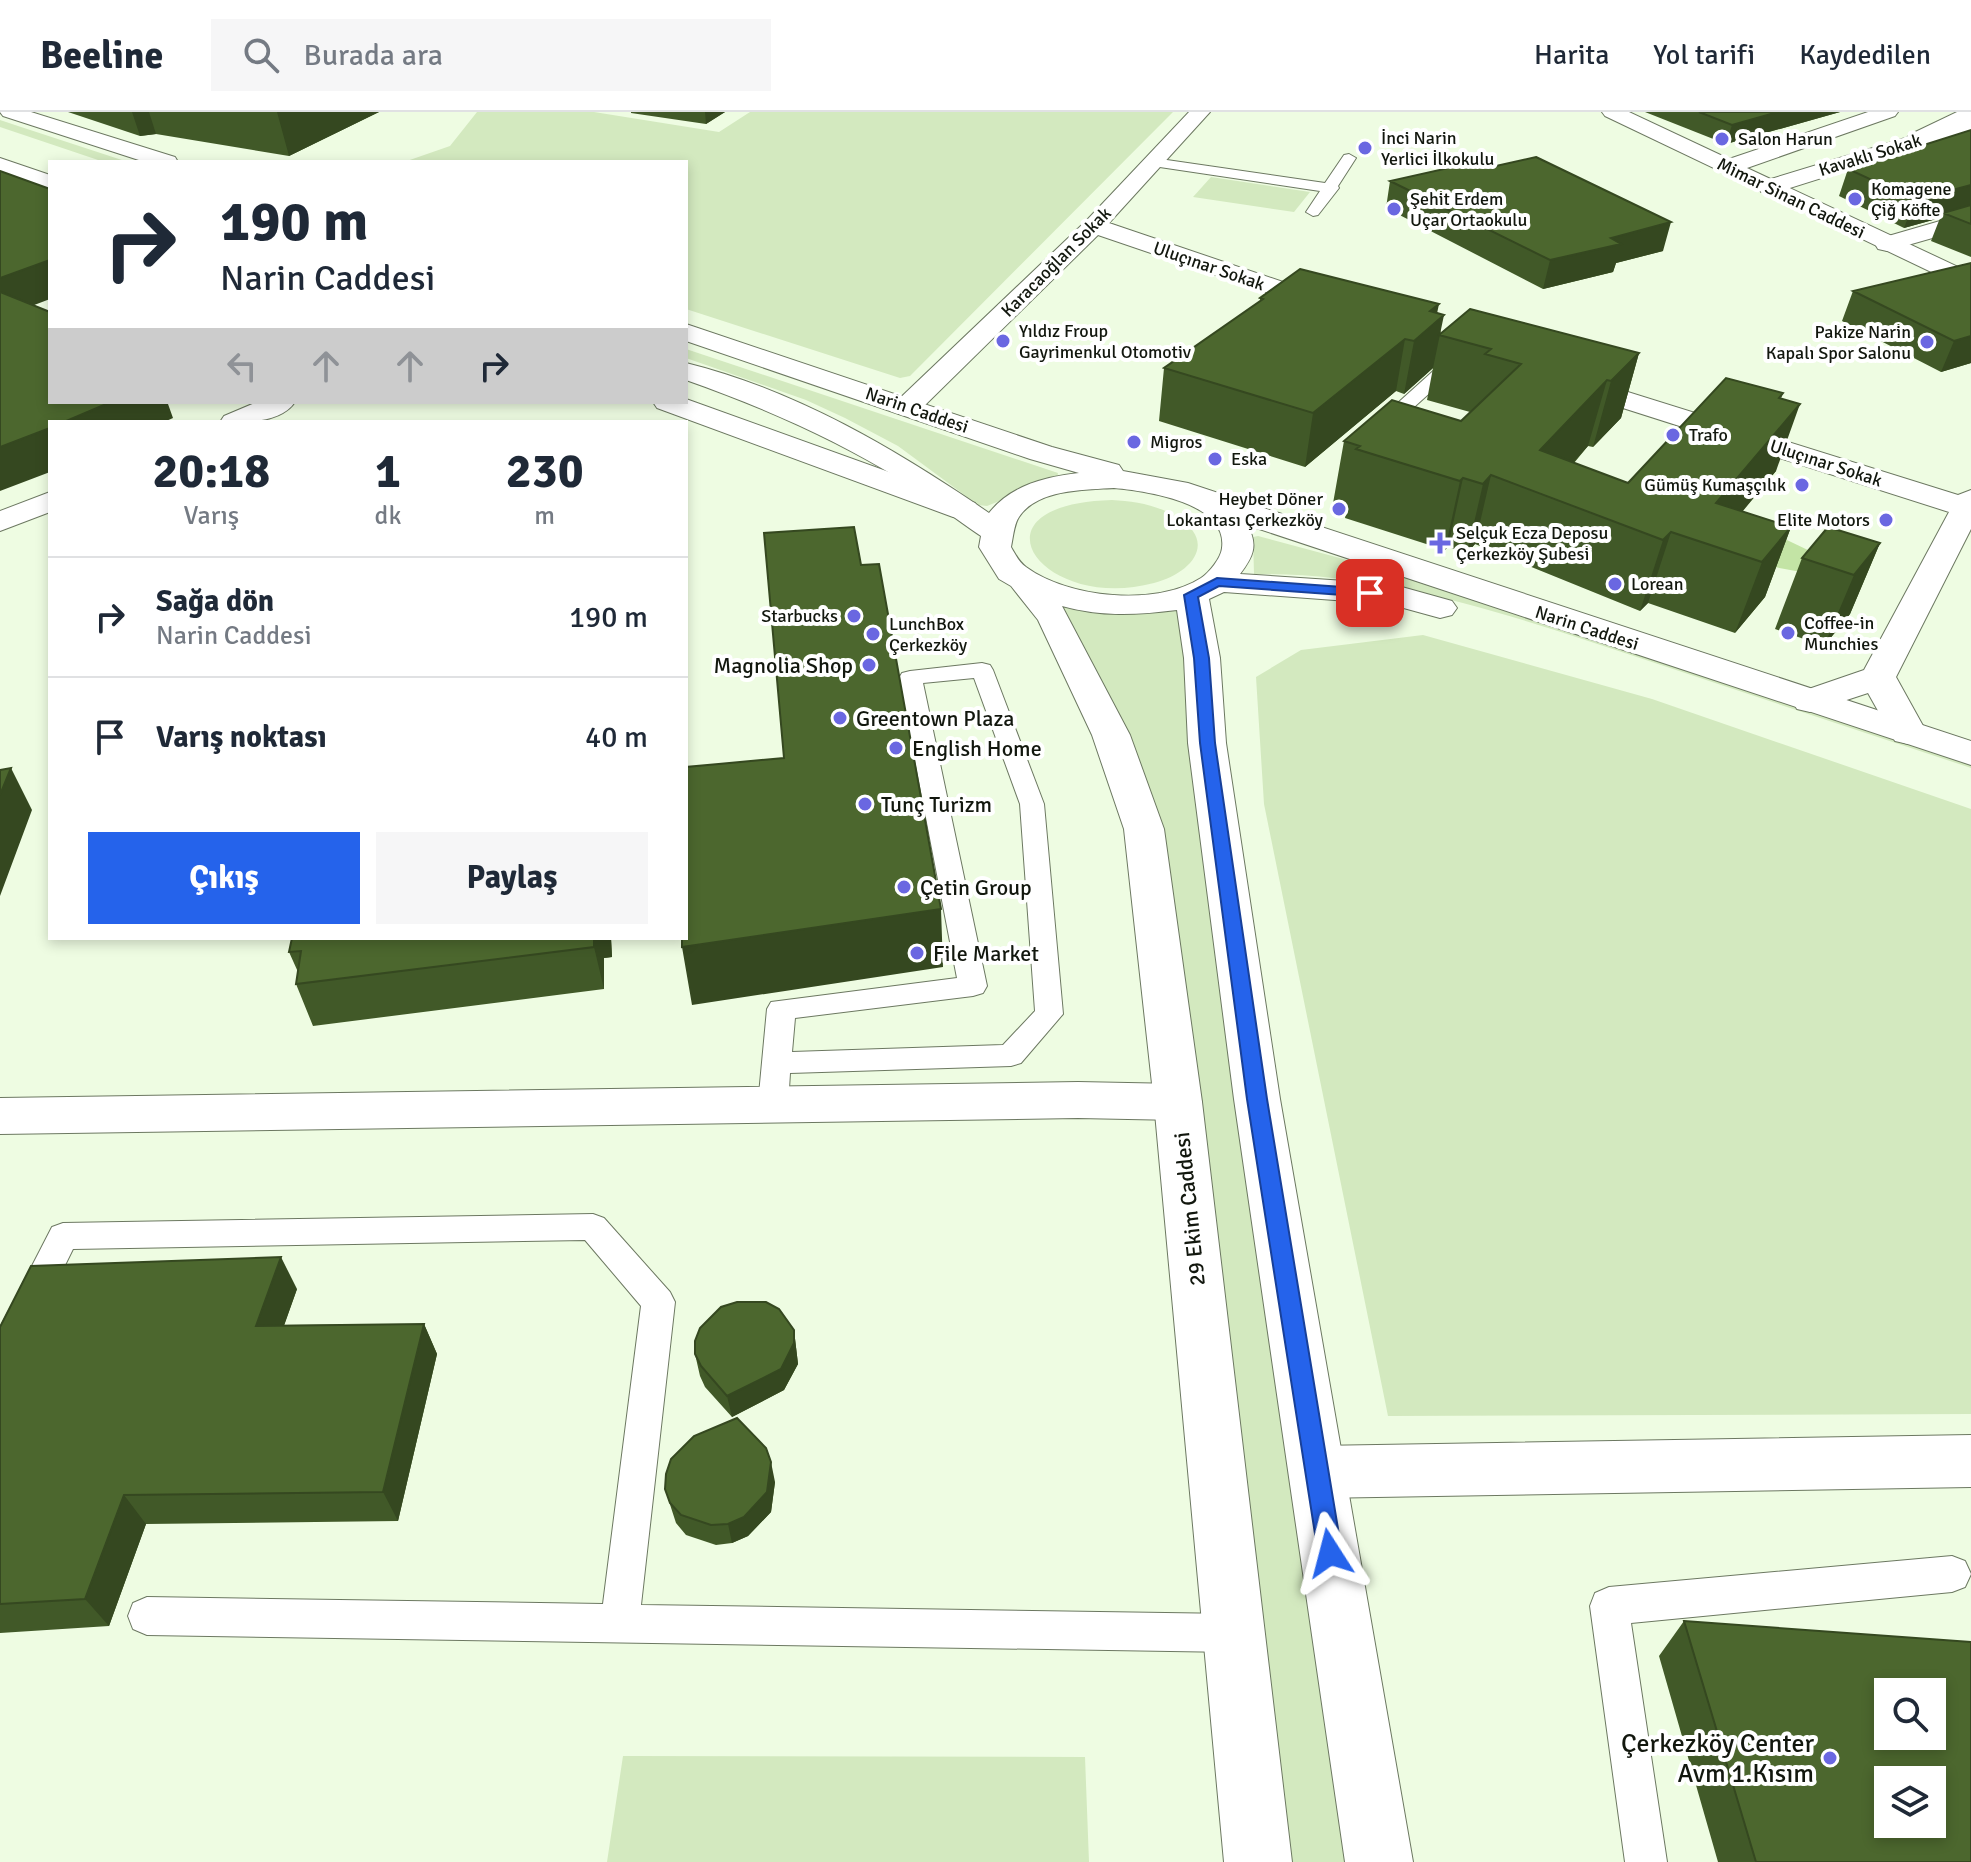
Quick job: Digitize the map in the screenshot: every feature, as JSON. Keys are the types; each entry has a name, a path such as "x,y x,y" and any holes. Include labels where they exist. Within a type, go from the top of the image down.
{"street":[{"path":"10,112 161,160"},
{"name":"Karacaoğlan Sokak","path":"908,406 1094,226 1200,112"},
{"name":"Mimar Sinan Caddesi","path":"1612,112 1971,283"},
{"path":"1729,167 1888,112"},
{"path":"1915,116 1959,123"},
{"name":"Kavaklı Sokak","path":"1769,187 1917,140 1959,123"},
{"path":"0,165 48,182"},
{"path":"1887,244 1971,219"},
{"name":"Uluçınar Sokak","path":"1094,226 1297,307 1357,315"},
{"name":"Narin Caddesi","path":"688,333 1041,453 1149,482 1971,754"},
{"path":"1440,341 1476,352"},
{"path":"688,372 734,387 838,432 909,473 995,531 1004,514 1023,499 1049,488 1081,481 1114,479 1149,482"},
{"name":"Uluçınar Sokak","path":"1543,374 1968,503"},
{"path":"238,420 267,404"},
{"path":"672,404 964,510"},
{"path":"1203,500 1223,514 1236,531 1238,540 1239,548 1233,566 1204,588 1202,658 1209,758 1257,1099 1379,1862"},
{"path":"0,522 48,502"},
{"path":"1810,701 1878,677 1968,503"},
{"name":"29 Ekim Caddesi","path":"995,531 995,549 1006,567 1026,583 1054,618 1077,663 1111,735 1144,829 1178,1102 1258,1862"},
{"name":"Narin Caddesi","path":"1026,583 1054,595 1099,604 1159,603 1204,588 1391,594 1500,624 1971,780"},
{"path":"1878,677 1908,733"},
{"path":"0,1116 775,1084 1178,1102"},
{"path":"1317,1472 1971,1461"}],"lane":[{"path":"1313,212 1332,188 1349,158"},
{"path":"1153,162 1332,188"},
{"path":"1396,414 1476,352"},
{"path":"982,670 1032,804 1049,1014 1011,1055 775,1084 781,1009 973,986 910,678 982,670"},
{"path":"0,1362 11,1319 63,1236 593,1227 658,1302 620,1622"},
{"path":"1646,1862 1609,1606 1952,1574"},
{"path":"147,1616 1232,1633"}],"shaded area":[{"path":"477,112 594,112 719,132 750,112 1173,112 910,376 900,378 688,310 688,160 410,160 450,146"},
{"path":"0,120 122,160 98,160 0,127"},
{"path":"1211,177 1310,192 1294,212 1193,197"},
{"path":"688,350 1058,473 1057,478 987,506 978,505 898,446 806,400 688,359"},
{"path":"1112,500 1153,507 1177,517 1190,527 1196,537 1198,547 1195,556 1179,573 1167,579 1114,588 1079,583 1052,571 1035,554 1030,536 1040,519 1066,506"},
{"path":"1768,531 1812,552 1801,572 1747,562"},
{"path":"1253,537 1377,568 1971,763 1971,768 1507,615 1357,581 1306,575 1254,574"},
{"path":"1058,603 1181,605 1360,1862 1278,1862 1158,826 1091,660"},
{"path":"1423,635 1652,699 1971,809 1971,1414 1388,1416 1264,804 1256,677 1301,650"},
{"path":"623,1756 1085,1757 1089,1862 607,1862"}],"building":[{"path":"1699,112 1778,112 1732,125"},
{"path":"1971,130 1971,185 1915,200 1848,169"},
{"path":"1536,157 1671,222 1611,238 1621,244 1550,260 1390,181 1484,160 1496,166"},
{"path":"0,171 48,188 48,261 0,278"},
{"path":"1971,205 1971,224 1943,213"},
{"path":"1971,263 1971,336 1954,341 1853,291"},
{"path":"1300,269 1439,304 1430,311 1444,315 1414,341 1405,339 1313,413 1164,368 1263,299 1260,298"},
{"path":"0,292 48,311 48,404 106,404 69,420 48,420 48,429 0,447"},
{"path":"1470,309 1639,353 1611,381 1607,380 1540,450 1628,483 1726,378 1783,393 1779,398 1800,404 1716,503 1791,527 1762,562 1671,532 1663,540 1491,475 1483,484 1463,478 1460,481 1356,449 1360,446 1344,441 1392,400 1461,421 1521,364 1485,354 1491,349 1439,335"},
{"name":"Greentown Plaza","path":"854,527 861,565 879,564 941,909 682,947 682,940 688,940 688,767 784,758 764,533"},
{"path":"1828,527 1880,543 1854,575 1802,558"},
{"path":"11,768 0,795 0,770"},
{"path":"292,940 594,940 594,947 296,984 301,951 289,952"},
{"path":"281,1257 256,1326 424,1324 383,1492 124,1495 85,1599 0,1604 0,1327 31,1266"},
{"path":"737,1302 766,1302 779,1309 794,1330 794,1343 781,1369 727,1396 701,1366 695,1354 695,1341 700,1328 721,1307"},
{"path":"737,1418 766,1448 771,1462 767,1492 744,1517 728,1524 711,1525 681,1515 670,1503 665,1489 671,1459 694,1436"},
{"name":"Çerkezköy Center Avm 1.Kısım","path":"1684,1621 1971,1642 1971,1862 1756,1862"}],"place":[{"name":"Salon Harun","path":"1722,139"},
{"name":"İnci Narin Yerlici İlkokulu","path":"1365,148"},
{"name":"Komagene Çiğ Köfte","path":"1855,199"},
{"name":"Şehit Erdem Uçar Ortaokulu","path":"1394,209"},
{"name":"Yıldız Froup Gayrimenkul Otomotiv","path":"1003,341"},
{"name":"Pakize Narin Kapalı Spor Salonu","path":"1927,342"},
{"name":"Trafo","path":"1673,435"},
{"name":"Migros","path":"1134,442"},
{"name":"Eska","path":"1215,459"},
{"name":"Gümüş Kumaşçılık","path":"1802,485"},
{"name":"Heybet Döner Lokantası Çerkezköy","path":"1339,509"},
{"name":"Elite Motors","path":"1886,520"},
{"name":"Selçuk Ecza Deposu Çerkezköy Şubesi","path":"1440,543"},
{"name":"Lorean","path":"1615,584"},
{"name":"Starbucks","path":"854,616"},
{"name":"Coffee-in Munchies","path":"1788,633"},
{"name":"LunchBox Çerkezköy","path":"873,634"},
{"name":"Magnolia Shop","path":"869,665"},
{"name":"Greentown Plaza","path":"840,718"},
{"name":"English Home","path":"896,748"},
{"name":"Tunç Turizm","path":"865,804"},
{"name":"Çetin Group","path":"904,887"},
{"name":"File Market","path":"917,953"},
{"name":"Çerkezköy Center Avm 1.Kısım","path":"1830,1758"}],"route":[{"path":"1330,1553 1257,1099 1207,743 1202,658 1191,595 1217,582 1370,593"}]}
